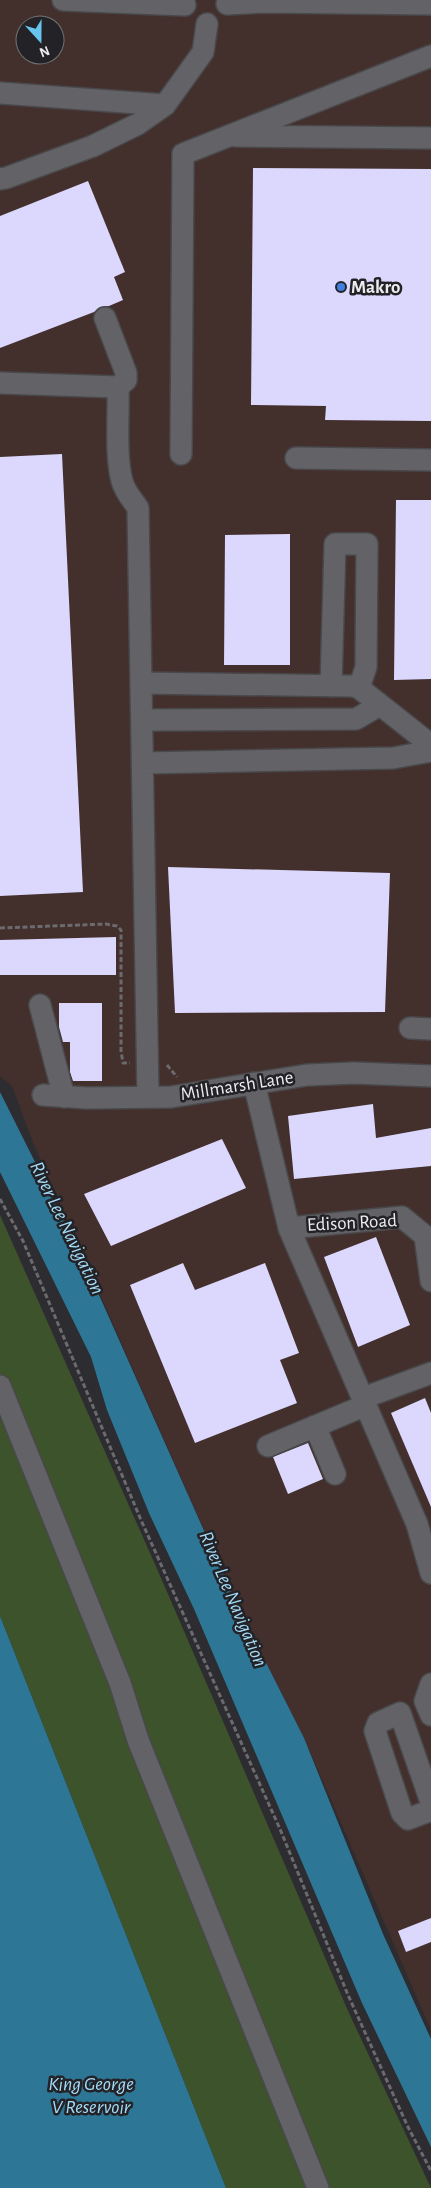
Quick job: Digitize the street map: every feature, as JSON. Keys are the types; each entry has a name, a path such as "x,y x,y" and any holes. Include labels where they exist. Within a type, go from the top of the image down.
{"street":[{"path":"64,0 186,2 187,11 195,21 208,24 219,20 223,16 227,2 431,4"},
{"path":"2,179 93,146 138,124 165,105 204,52 208,24"},
{"path":"180,454 183,154 431,56"},
{"path":"0,93 165,105"},
{"path":"226,136 431,138"},
{"path":"0,383 118,387 126,380 126,373 106,318"},
{"path":"118,387 120,415 129,431 129,464 122,480 128,495 138,508 144,763 148,1097"},
{"path":"296,458 431,460"},
{"path":"331,686 335,544 367,544 366,667 359,688"},
{"path":"142,684 352,686 359,688 431,745"},
{"path":"143,720 356,719 380,705"},
{"path":"144,763 393,758 431,751"},
{"path":"40,1006 64,1097"},
{"name":"Millmarsh Lane","path":"43,1095 64,1097 148,1097 202,1093 254,1083 333,1073 431,1076"},
{"name":"Edison Road","path":"254,1083 288,1228 417,1524 431,1573"},
{"name":"Edison Road","path":"288,1228 402,1217 424,1236 431,1281"},
{"path":"268,1446 431,1373"},
{"path":"0,1386 120,1683 138,1740 318,2188"},
{"path":"315,1426 334,1474"},
{"path":"429,1700 378,1723 375,1731 402,1813 408,1819 429,1811 431,1806"},
{"path":"400,1713 431,1802"}],"path":[{"path":"0,928 106,924 116,926 121,930 120,1051 123,1063 131,1063"},
{"path":"0,1199 22,1241 141,1520 280,1829 348,1995 408,2127 431,2171"}],"shaded area":[{"path":"0,0 431,0 431,2030 304,1738 238,1607 34,1145 12,1086 0,1077"}],"green space":[{"path":"0,1215 158,1571 349,2013 431,2188 226,2188 0,1616"}],"water":[{"name":"River Lee Navigation","path":"0,1092 79,1250 238,1607 304,1738 383,1934 431,2039 431,2147 362,2003 194,1609 149,1513 107,1410 91,1357 0,1172"},
{"name":"King George V Reservoir","path":"0,1616 226,2188 0,2188"}],"building":[{"name":"Makro","path":"253,168 431,169 431,421 325,420 326,406 251,405"},
{"path":"88,181 125,272 114,277 123,300 109,306 100,307 94,312 0,348 0,216"},
{"path":"62,454 83,892 0,896 0,457"},
{"path":"396,500 431,500 431,679 394,680"},
{"path":"290,534 290,665 224,665 225,535"},
{"path":"168,867 390,873 385,1012 175,1013"},
{"path":"116,937 116,975 0,975 0,940"},
{"path":"59,1003 102,1003 102,1081 73,1081 70,1072 70,1042 63,1042 59,1027"},
{"path":"373,1104 376,1138 431,1128 431,1166 294,1179 288,1116"},
{"path":"222,1139 246,1188 111,1246 84,1194"},
{"path":"376,1237 410,1325 358,1347 324,1257"},
{"path":"183,1263 195,1290 265,1263 299,1353 280,1360 297,1403 195,1443 130,1285"},
{"path":"425,1398 431,1413 431,1507 391,1413"},
{"path":"308,1443 323,1479 288,1494 273,1457"},
{"path":"431,1918 431,1942 406,1952 398,1931"}],"place":[{"name":"Makro","path":"341,287"}]}
